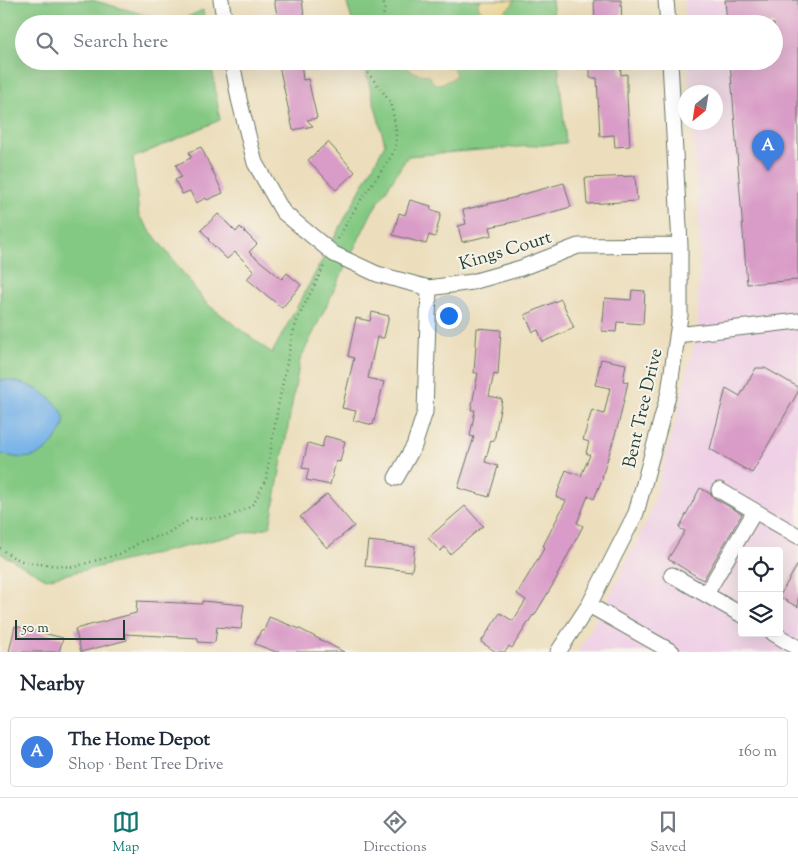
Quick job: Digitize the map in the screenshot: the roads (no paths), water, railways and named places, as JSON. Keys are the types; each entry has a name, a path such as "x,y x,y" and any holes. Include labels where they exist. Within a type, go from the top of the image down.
{"street":[{"path":"221,0 224,15"},
{"path":"666,0 667,15"},
{"name":"Kings Court","path":"234,70 255,163 283,212 334,254 377,274 429,288 472,282 521,268 578,246 680,245"},
{"name":"Bent Tree Drive","path":"558,652 589,605 636,513 668,392 680,316 680,245 670,70"},
{"path":"396,478 414,446 425,412 429,288"},
{"path":"677,335 798,322"},
{"path":"719,490 798,536"},
{"path":"706,594 755,511"},
{"path":"672,574 738,613"},
{"path":"589,605 672,652"},
{"path":"780,637 798,648"}],"water":[{"path":"0,379 15,381 37,389 55,403 64,416 61,431 51,445 40,454 26,458 0,454"}],"place":[{"name":"The Home Depot","path":"768,171"}]}
